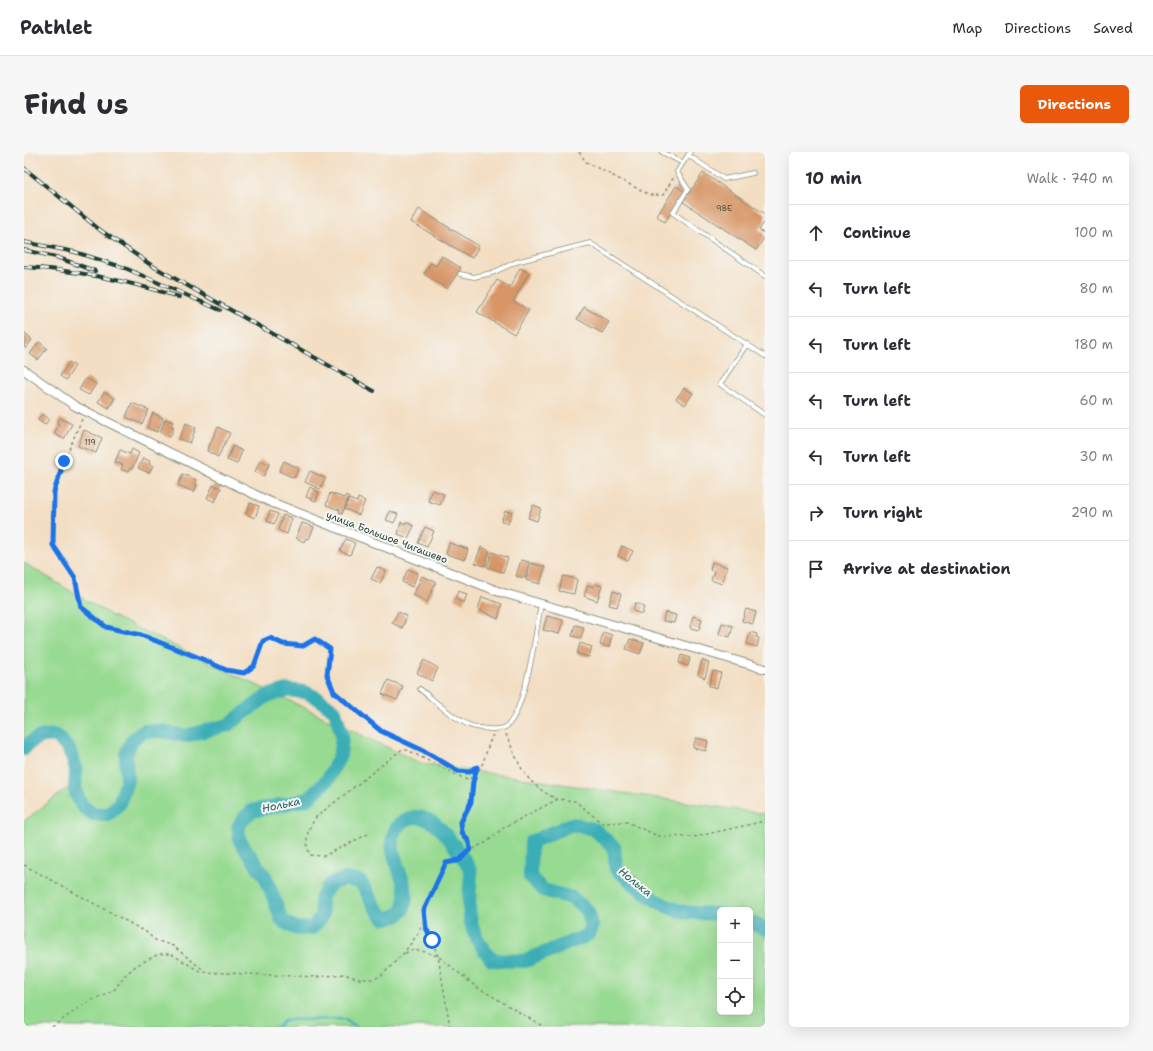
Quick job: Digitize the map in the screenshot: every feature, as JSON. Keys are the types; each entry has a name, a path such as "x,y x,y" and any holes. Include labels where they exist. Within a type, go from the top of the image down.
{"street":[{"name":"улица Большое Чигашево","path":"24,370 75,406 86,412 268,501 500,592 765,669"}],"lane":[{"path":"662,152 683,163"},
{"path":"753,173 724,180 689,154 677,172 688,189 673,214 765,276"},
{"path":"460,274 474,277 492,273 516,262 590,243 765,356"},
{"path":"747,344 720,384 765,415"},
{"path":"420,689 453,715 469,725 496,729 503,728 508,725 517,710 526,682 541,604"}],"path":[{"path":"579,152 586,162 650,195 663,195 677,172"},
{"path":"86,412 64,461 54,492 53,545 75,578 81,607 106,627 141,635 226,670 244,673 254,666 263,641 270,638 283,644 303,646 315,639 330,649 327,675 334,692 364,718 381,731 424,751 458,771 470,772 477,767 474,776 471,802 461,822 462,832 469,842 470,849 468,853"},
{"path":"368,834 324,856 310,855 306,845 307,831 316,817 401,750 407,750 467,780 474,776 484,764 493,735 503,728 523,773 541,792 558,799 575,801 602,823 627,822 658,836 694,837 765,821"},
{"path":"450,1027 438,956 424,921 424,910 446,863 460,860 468,853 487,842 503,828 558,799"},
{"path":"24,865 146,932 155,940 173,946 207,972"},
{"path":"52,1027 86,1003 115,988 125,975 137,965 159,954 171,954 192,968 207,972 318,977 344,974 359,979 373,979 381,976 403,954 417,935 424,921"},
{"path":"403,954 412,950 438,956 475,986 544,1027"}],"green space":[{"path":"24,563 114,617 420,763 765,814 765,1027 24,1027 24,821 76,782 75,768 72,757 66,746 57,736 42,736 31,742 24,749"}],"building":[{"path":"703,173 765,214 765,221 759,230 765,234 765,237 756,250 683,202"},
{"path":"676,186 684,191 665,222 657,216"},
{"path":"419,209 479,246 472,258 411,222"},
{"path":"442,256 461,268 447,289 424,274 431,263 436,266"},
{"path":"520,268 529,273 513,301 529,310 514,334 477,312 497,280 510,287"},
{"path":"584,307 609,322 602,333 577,319"},
{"path":"24,333 32,340 26,348 24,347"},
{"path":"39,342 47,348 38,360 30,354"},
{"path":"69,362 75,366 66,380 60,376"},
{"path":"86,378 96,384 89,395 79,390"},
{"path":"684,388 693,393 685,405 676,399"},
{"path":"104,392 115,398 109,408 98,402"},
{"path":"132,403 149,410 142,424 126,417"},
{"path":"153,413 163,418 157,432 147,428"},
{"path":"42,414 49,419 45,425 38,420"},
{"path":"60,418 72,424 64,439 54,434"},
{"path":"165,419 173,422 171,426 174,427 170,437 160,432"},
{"path":"186,423 196,428 190,443 179,439"},
{"path":"218,427 230,433 218,457 207,451"},
{"path":"84,430 102,438 96,453 78,446"},
{"path":"233,446 242,451 237,464 227,460"},
{"path":"132,449 139,453 132,469 130,468 128,472 121,469 123,465 115,462 120,450 130,454"},
{"path":"143,458 150,461 149,464 153,466 149,473 138,468"},
{"path":"260,460 269,464 264,476 255,472"},
{"path":"284,461 299,468 294,478 279,471"},
{"path":"310,471 325,478 320,489 305,482"},
{"path":"183,474 196,480 194,484 197,485 194,492 178,485"},
{"path":"213,485 221,488 215,502 207,498"},
{"path":"310,487 319,492 316,501 306,497"},
{"path":"432,490 444,494 440,505 428,501"},
{"path":"330,493 344,498 346,495 349,497 342,514 339,513 340,510 326,505"},
{"path":"358,498 365,501 359,515 345,509 349,499 357,502"},
{"path":"250,503 259,506 255,518 246,514"},
{"path":"533,505 541,508 537,521 528,518"},
{"path":"270,511 278,514 274,524 267,521"},
{"path":"390,511 398,514 394,523 386,520"},
{"path":"505,511 512,513 508,524 501,521"},
{"path":"283,515 292,518 287,534 278,530"},
{"path":"401,522 405,524 406,522 414,526 408,538 398,534"},
{"path":"302,523 314,527 309,539 306,538 304,542 296,538"},
{"path":"425,527 434,531 427,547 418,543"},
{"path":"346,539 355,543 350,555 340,551"},
{"path":"449,543 468,549 465,560 446,554"},
{"path":"622,546 633,551 628,561 618,556"},
{"path":"481,547 490,551 485,566 475,563"},
{"path":"492,552 508,558 503,572 487,567"},
{"path":"521,560 529,562 525,578 516,576"},
{"path":"712,562 727,567 722,584 711,580 714,571 710,570"},
{"path":"531,563 545,567 540,584 526,580"},
{"path":"377,567 386,571 380,583 371,579"},
{"path":"408,569 418,573 412,587 402,582"},
{"path":"422,576 436,582 427,602 413,595"},
{"path":"563,576 577,579 574,594 559,591"},
{"path":"595,584 602,586 597,601 584,596 588,585 594,587"},
{"path":"458,591 467,594 464,603 455,599"},
{"path":"613,591 621,594 617,607 609,605"},
{"path":"482,597 502,604 498,619 478,609"},
{"path":"635,603 644,606 642,614 633,611"},
{"path":"746,609 756,612 753,624 742,621"},
{"path":"398,612 407,616 402,628 392,623"},
{"path":"665,612 676,615 674,623 663,621"},
{"path":"547,616 563,620 559,634 543,630"},
{"path":"693,616 702,619 699,630 690,628"},
{"path":"722,623 733,626 730,637 719,634"},
{"path":"575,625 584,627 581,638 572,636"},
{"path":"603,632 612,635 609,647 600,645"},
{"path":"750,632 757,634 756,637 759,638 757,647 747,644"},
{"path":"630,639 644,643 640,654 626,649"},
{"path":"580,643 592,647 589,657 577,654"},
{"path":"681,655 690,658 688,666 679,663"},
{"path":"424,660 438,668 432,681 417,673"},
{"path":"702,660 709,663 705,678 698,675"},
{"path":"713,671 721,673 717,688 709,686"},
{"path":"388,680 403,686 397,700 382,694"},
{"path":"696,738 708,741 706,751 693,748"}],"waterway":[{"name":"Нолька","path":"24,749 31,742 42,736 57,736 69,750 76,768 75,791 82,806 93,814 108,814 119,804 127,781 126,754 132,740 144,731 161,731 185,736 228,725 267,696 287,690 305,692 319,699 335,711 342,735 340,755 328,779 308,799 252,811 245,817 238,827 240,841 266,878 282,921 297,929 312,928 322,917 321,898 330,884 344,879 361,882 375,907 384,918 399,914 403,909 406,894 392,844 396,828 409,818 423,818 436,825 448,837 462,857"},
{"name":"Нолька","path":"464,859 470,870 471,876 469,911 473,930 484,950 492,960 525,961 588,935 592,926 588,911 572,898 543,890 530,877 531,842 572,824 594,829 614,847 616,869 662,904 680,911 717,914"},
{"name":"Нолька","path":"753,923 765,929"},
{"path":"278,1027 285,1020 344,1019 356,1027"}],"railway":[{"path":"24,168 100,230 151,265 374,391"},
{"path":"24,242 75,252 125,268 220,310"},
{"path":"24,250 56,257 95,271"},
{"path":"24,267 44,268 102,277 179,297"}],"route":[{"path":"64,461 54,492 53,545 75,578 81,607 106,627 141,635 226,670 244,673 254,666 263,641 270,638 289,646 303,646 315,639 326,648 330,649 327,675 334,692 351,705 364,718 381,731 424,751 458,771 470,772 477,767 478,769 475,773 473,782 471,802 461,822 462,832 469,842 470,849 468,853 460,860 446,863 424,910 424,921 432,940"}]}
